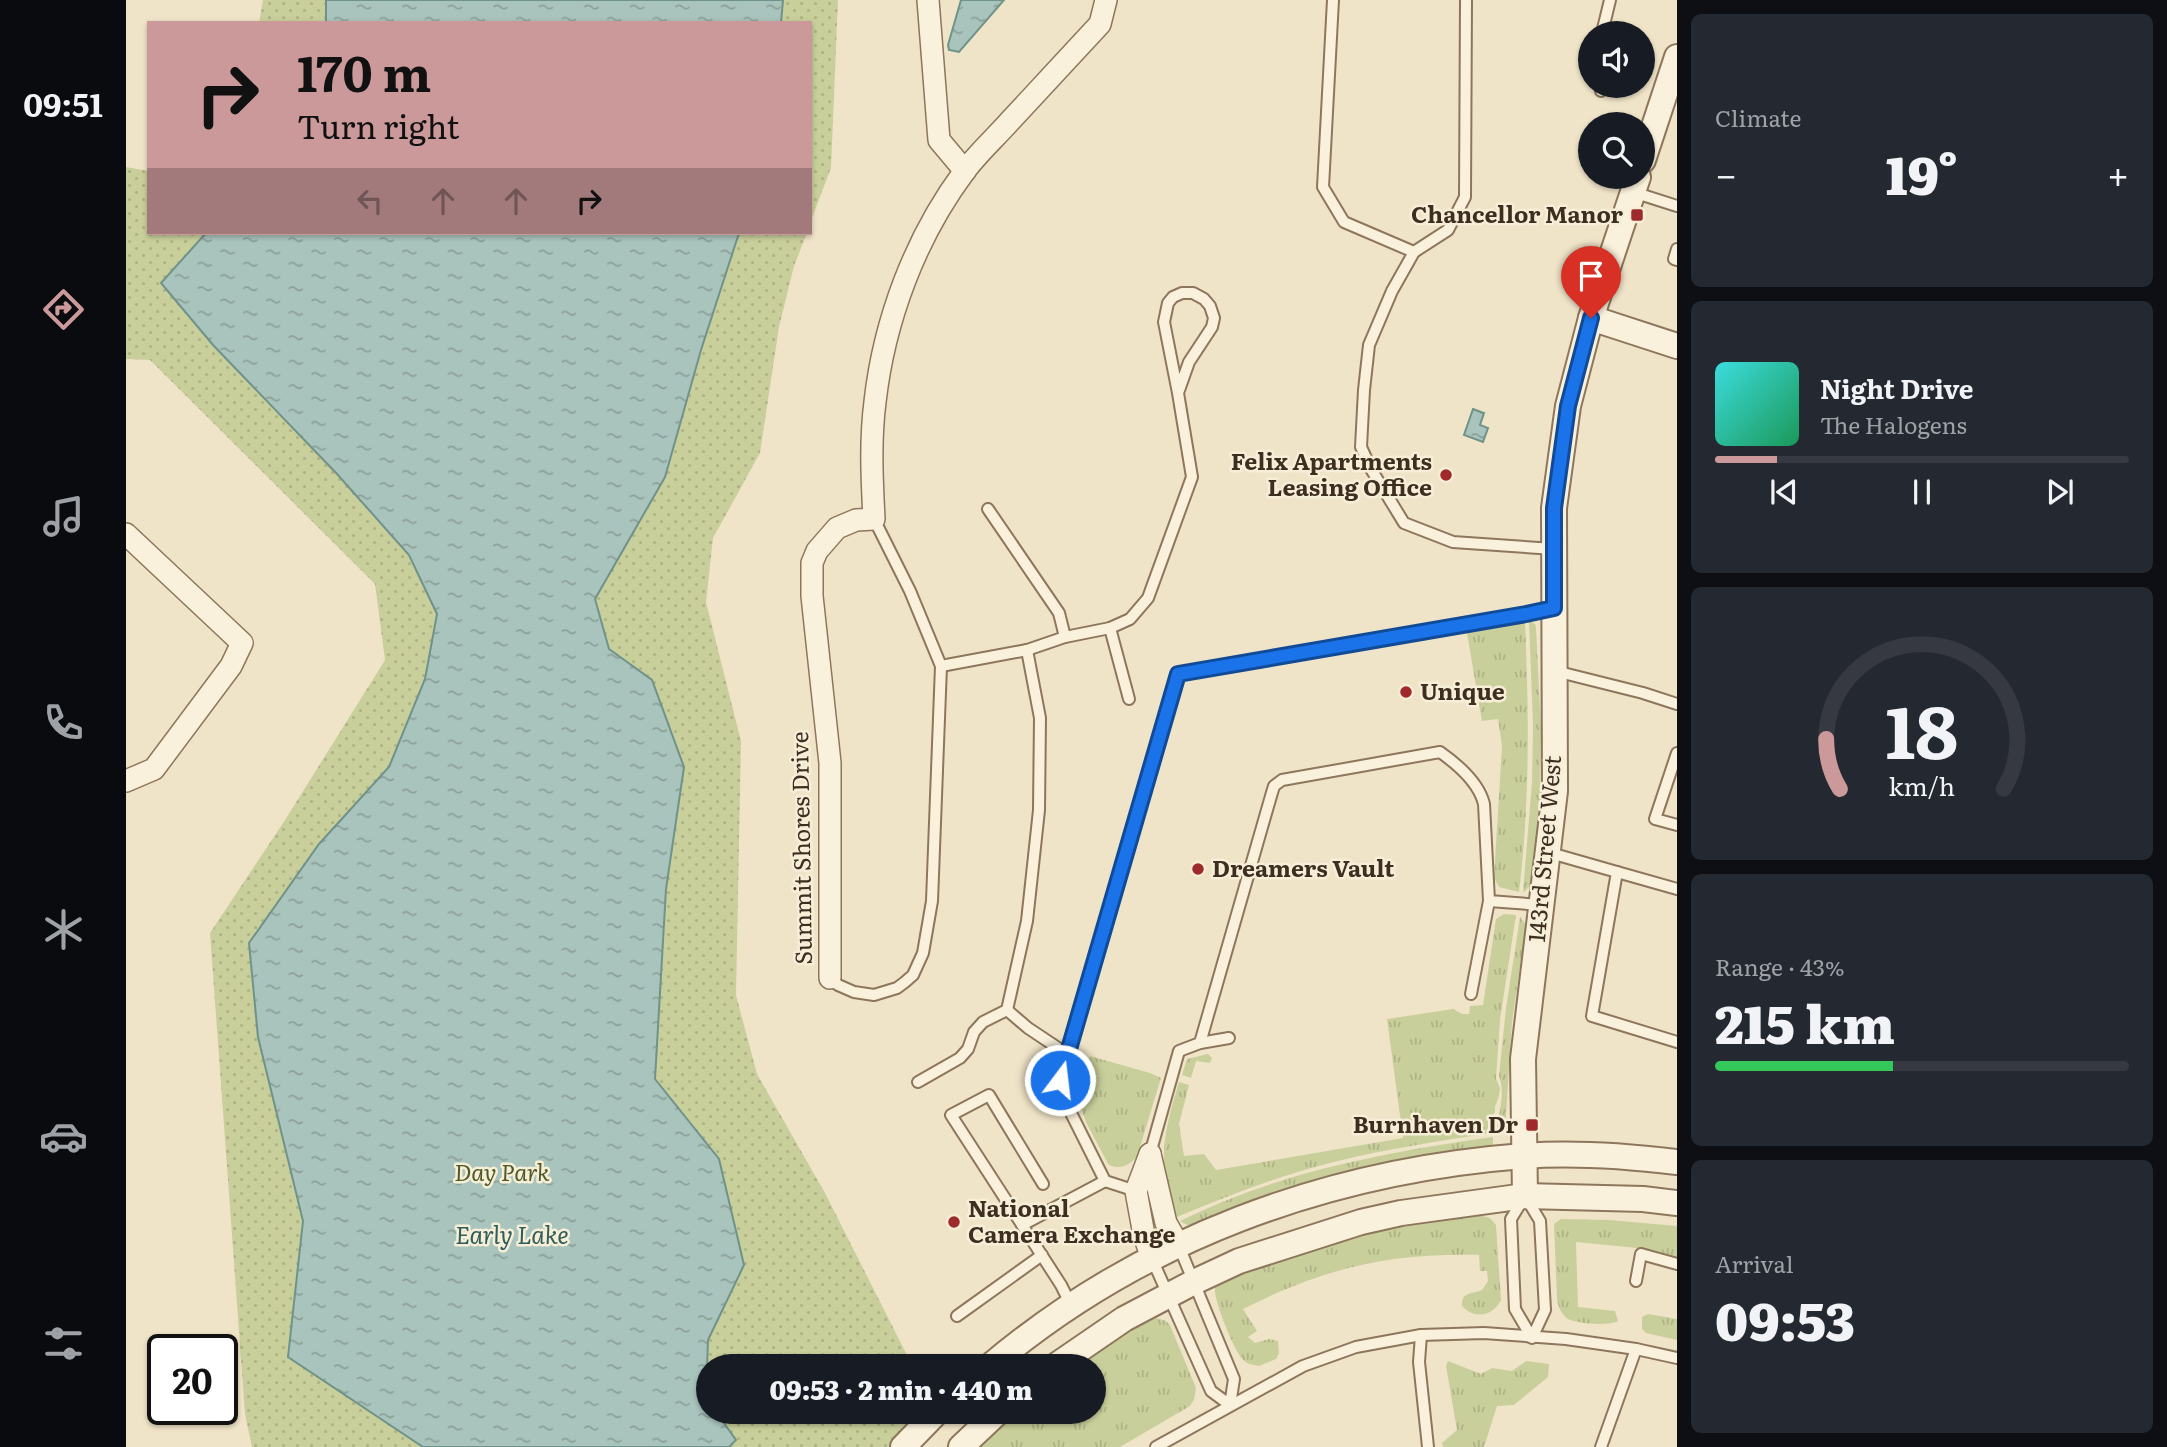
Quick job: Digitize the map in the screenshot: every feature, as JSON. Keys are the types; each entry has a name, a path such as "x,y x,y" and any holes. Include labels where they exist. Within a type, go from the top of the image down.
{"street":[{"path":"928,0 939,140 965,171"},
{"name":"Summit Shores Drive","path":"831,978 830,763 812,596 812,563 817,551 837,528 856,520 874,519 871,457 874,404 880,368 895,309 930,226 965,171 1100,24 1106,0"},
{"path":"1655,126 1675,69"},
{"name":"143rd Street West","path":"1525,1196 1523,1059 1555,791 1554,508 1568,406 1591,318 1633,189"},
{"path":"1591,318 1677,346"},
{"path":"126,534 242,643 231,666 154,769 126,781"},
{"path":"1150,1154 1166,1223 1178,1244"},
{"path":"1150,1154 1136,1191 1144,1235 1152,1259"},
{"path":"1005,1354 1038,1327 1107,1283 1178,1244 1278,1203 1352,1183 1435,1166 1524,1156 1580,1156 1677,1162"},
{"path":"1073,1354 1124,1319 1239,1261 1361,1222 1401,1213 1525,1196 1643,1199 1677,1203"},
{"path":"903,1447 925,1424"},
{"path":"961,1447 985,1424"}],"lane":[{"path":"1333,0 1323,187 1344,222 1415,252"},
{"path":"1466,0 1465,197 1448,230 1415,252 1392,291 1369,345 1362,447 1371,469 1404,523 1453,542 1554,548"},
{"path":"1605,21 1609,0"},
{"path":"1645,189 1677,206"},
{"path":"1677,248 1674,258 1677,260"},
{"path":"941,666 1027,650 1130,620 1148,598 1192,477 1164,313 1173,297 1182,293 1193,293 1210,306 1214,318 1212,327 1189,362 1178,393"},
{"path":"988,509 1059,613 1065,637"},
{"name":"Summit Shores Drive","path":"831,978 838,985 854,992 874,995 897,988 913,975 923,953 932,901 941,666 910,591 874,519"},
{"path":"1136,1191 1105,1181 1069,1109 1060,1080 1178,674 1554,608"},
{"path":"1110,628 1129,699"},
{"path":"918,1083 960,1058 968,1049 974,1032 984,1022 1007,1010 1027,921 1039,810 1040,718 1027,650"},
{"path":"1554,671 1675,703 1677,690"},
{"path":"1200,1043 1274,786 1282,780 1440,752 1480,791 1484,804 1489,901 1471,994"},
{"path":"1677,754 1655,819 1677,825"},
{"path":"1547,852 1677,889"},
{"path":"1617,872 1592,1016 1677,1042"},
{"path":"1489,901 1541,905"},
{"path":"1007,1010 1067,1054"},
{"path":"1150,1154 1179,1051 1200,1043 1229,1038"},
{"path":"1043,1184 989,1095 951,1115 1042,1255 1071,1305"},
{"path":"1022,1225 1105,1181"},
{"path":"1525,1196 1540,1221 1545,1310 1532,1338 1516,1309 1511,1219 1525,1196"},
{"path":"1178,1244 1234,1379 1230,1405"},
{"path":"1636,1281 1641,1254 1673,1263"},
{"path":"957,1316 1042,1255"},
{"path":"1152,1259 1211,1391 1230,1405"},
{"path":"1156,1447 1303,1366 1356,1347 1421,1335 1473,1333 1566,1339 1677,1358"},
{"path":"1421,1335 1419,1362 1428,1447"},
{"path":"1601,1447 1636,1349"}],"green space":[{"path":"263,0 838,0 831,168 812,218 812,21 259,21"},
{"name":"Early Lake","path":"126,167 147,171 147,235 806,235 794,266 779,327 760,453 713,538 706,602 741,741 736,995 757,1074 825,1193 906,1354 696,1354 696,1424 913,1424 889,1447 252,1447 245,1414 210,933 285,820 385,660 375,584 150,360 126,359"},
{"path":"1529,621 1536,627 1541,729 1540,795 1532,884 1523,892 1532,782"},
{"path":"1525,622 1528,757 1519,892 1499,887 1494,878 1502,746 1498,719 1482,721 1467,633"},
{"path":"1504,914 1516,915 1500,1020 1496,1079 1500,1088 1492,1133 1393,1149 1314,1167 1254,1186 1177,1217 1166,1181 1164,1149 1169,1117 1179,1082 1189,1085 1179,1124 1184,1156 1204,1154 1216,1170 1403,1138 1387,1019 1453,1009 1469,1014 1470,1006 1483,1005 1496,919"},
{"path":"1520,917 1526,925 1512,1022 1505,1131 1497,1132 1502,1097 1499,1076 1506,1008"},
{"path":"1208,1054 1212,1058 1210,1063 1196,1061 1191,1078 1182,1075 1187,1059"},
{"path":"1090,1056 1161,1078 1137,1157 1124,1166 1109,1165 1078,1101"},
{"path":"1493,1137 1491,1148 1353,1171 1272,1195 1194,1225 1180,1221 1255,1189 1333,1166"},
{"path":"1476,1214 1490,1218 1496,1225 1501,1300 1489,1313 1472,1313 1462,1306 1465,1296 1482,1290 1488,1281 1487,1271 1480,1271 1479,1255 1386,1260 1330,1273 1243,1309 1257,1331 1248,1337 1255,1343 1269,1339 1278,1341 1279,1353 1276,1359 1259,1366 1246,1362 1239,1355 1217,1302 1215,1287 1221,1283 1293,1254 1355,1235"},
{"path":"1561,1219 1677,1226 1677,1263 1647,1249 1576,1242 1578,1307 1615,1311 1618,1321 1601,1324 1572,1321 1562,1312 1557,1299 1554,1224"},
{"path":"1648,1314 1677,1319 1677,1340 1646,1333 1642,1329 1642,1317"},
{"path":"1156,1318 1170,1325 1196,1388 1190,1406 1120,1447 977,1447 1002,1424 1106,1424 1106,1354 1093,1354 1124,1333"},
{"path":"1448,1361 1481,1374 1492,1368 1512,1371 1526,1361 1549,1364 1548,1377 1514,1405 1497,1406 1484,1447 1443,1447 1442,1443 1457,1430 1446,1366"}],"water":[{"path":"326,0 783,0 781,21 326,21"},
{"path":"961,0 1004,0 959,52 949,50 948,45"},
{"name":"Early Lake","path":"204,235 738,235 701,350 665,477 595,599 609,649 652,680 684,767 666,889 655,1079 719,1159 744,1265 708,1340 708,1354 696,1354 696,1424 725,1424 736,1440 729,1447 423,1447 288,1357 303,1221 258,1037 249,943 319,844 389,767 425,679 437,614 409,555 337,474 213,345 161,283"},
{"path":"1473,409 1484,413 1480,425 1488,428 1483,442 1464,435"}],"place":[{"name":"Chancellor Manor","path":"1637,215"},
{"name":"Felix Apartments Leasing Office","path":"1446,475"},
{"name":"Unique","path":"1406,692"},
{"name":"Dreamers Vault","path":"1198,869"},
{"name":"Burnhaven Dr","path":"1532,1125"},
{"name":"National Camera Exchange","path":"954,1222"}],"route":[{"path":"1060,1080 1178,674 1554,608 1554,508 1568,406 1591,318"}],"park label":[{"name":"Day Park","path":"502,1173"}]}
